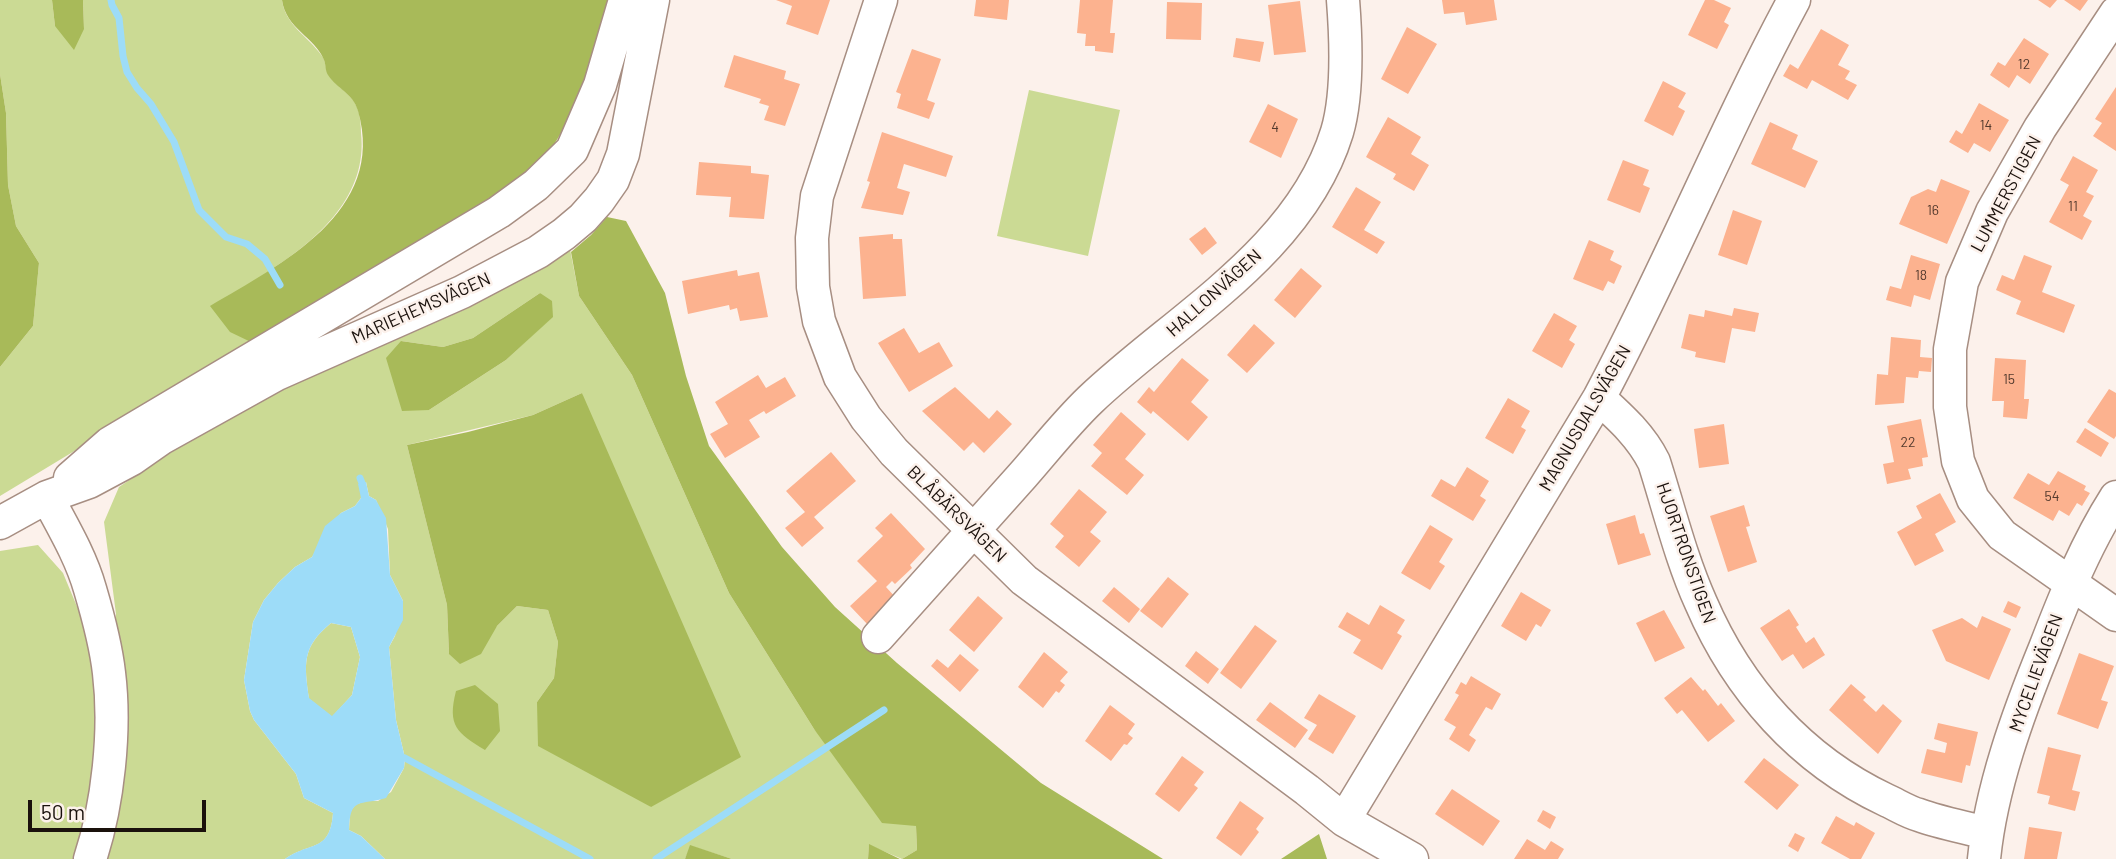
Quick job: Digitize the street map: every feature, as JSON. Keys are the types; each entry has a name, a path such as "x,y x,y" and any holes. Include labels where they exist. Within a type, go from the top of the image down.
{"street":[{"name":"MARIEHEMSVÄGEN","path":"47,497 110,443 499,212 536,185 572,150 583,130 604,74 625,0"},
{"name":"MARIEHEMSVÄGEN","path":"0,523 47,497 89,482 132,459 162,438 277,374 462,292 538,252 564,234 583,218 613,180 623,153 653,0"},
{"name":"BLÅBÄRSVÄGEN","path":"881,0 817,196 813,238 813,287 819,321 840,377 866,418 894,452 1024,580 1345,820 1412,859"},
{"name":"HALLONVÄGEN","path":"878,637 1089,401 1226,287 1264,249 1307,194 1327,158 1338,129 1344,60 1343,0"},
{"name":"MAGNUSDALSVÄGEN","path":"1345,820 1599,398 1654,291 1738,107 1794,0"},
{"name":"LUMMERSTIGEN","path":"2116,13 2040,128 1992,212 1962,282 1950,349 1950,407 1958,461 1973,499 2002,536 2116,615"},
{"name":"HJORTRONSTIGEN","path":"1599,398 1638,435 1648,450 1699,600 1712,629 1735,670 1778,723 1822,763 1870,793 1985,846"},
{"path":"47,497 70,540 90,588 109,671 111,705 107,772 89,859"},
{"name":"MYCELIEVÄGEN","path":"1985,846 2019,713 2070,584 2116,497"}],"green space":[{"path":"0,0 52,0 55,26 84,29 83,0 282,0 292,23 322,56 329,75 357,107 361,123 361,155 357,176 349,195 337,212 307,243 272,269 253,343 0,496 0,367 33,326 39,263 16,226 8,185 6,113 0,74"},
{"path":"52,0 83,0 84,29 74,50 55,26"},
{"path":"282,0 609,0 588,72 569,117 558,139 527,179 253,343 230,332 210,306 267,272 322,231 343,206 357,178 363,147 356,105 328,75 320,52 289,18"},
{"path":"0,74 6,113 8,185 16,226 39,263 33,326 0,367"},
{"path":"1029,90 1120,110 1088,256 997,236"},
{"path":"607,217 626,221 665,293 686,376 709,446 782,547 835,607 897,663 1041,783 1163,859 902,859 917,850 916,826 882,823 814,729 729,593 632,375 579,296 571,252"},
{"path":"570,249 579,296 632,375 729,593 814,729 916,826 917,850 902,859 869,845 868,859 732,859 691,846 685,859 385,859 361,836 349,830 350,812 355,805 365,801 378,801 391,792 404,768 405,758 396,720 389,647 395,636 403,601 390,575 388,529 376,500 369,496 366,482 361,498 355,506 341,513 312,557 295,567 264,600 253,622 244,680 254,720 296,774 304,798 333,813 328,835 318,844 285,859 0,859 0,551 38,545 63,573 83,621 109,670 116,614 104,522 119,487 168,454 284,389 468,308 544,267","holes":["540,293 552,317 506,360 429,410 401,341 443,347 473,338","582,393 651,807 537,702 554,678 558,642 548,610 517,606 497,626 449,654 447,605 407,445 533,415"]},
{"path":"540,293 552,301 553,317 506,360 429,410 402,411 386,358 401,341 443,347 473,338"},
{"path":"582,393 741,757 651,807 538,746 537,702 554,678 558,642 548,610 517,606 497,626 481,654 460,664 449,654 447,605 407,445 533,415"},
{"path":"331,623 351,627 360,657 352,695 332,717 309,699 306,675 310,648"},
{"path":"475,685 498,704 500,731 485,750 467,739 454,721 456,691"},
{"path":"1319,834 1327,859 1281,859"},
{"path":"869,844 900,859 868,859"},
{"path":"690,845 732,859 685,859"}],"water":[{"path":"366,482 369,496 376,500 386,518 390,575 403,601 403,620 389,647 396,720 405,758 404,768 386,798 358,804 354,807 350,819 349,830 361,836 385,859 285,859 323,840 328,835 333,813 304,798 296,774 250,711 244,680 253,622 264,600 278,583 295,567 312,557 325,526 355,506 361,498 358,484","holes":["331,623 351,627 360,657 352,695 332,716 309,698 307,656 315,640"]}],"building":[{"path":"776,0 830,0 818,35 786,24 792,6"},
{"path":"976,0 1009,0 1007,20 974,16"},
{"path":"1080,0 1113,0 1110,33 1115,33 1113,53 1095,51 1095,46 1085,46 1086,34 1077,33"},
{"path":"1442,0 1494,0 1497,20 1466,25 1464,12 1444,14"},
{"path":"1705,0 1714,0 1731,8 1724,22 1729,25 1717,49 1688,35"},
{"path":"2038,0 2057,0 2050,8"},
{"path":"2064,0 2088,0 2080,11"},
{"path":"1300,1 1306,52 1274,55 1268,5"},
{"path":"1167,2 1202,3 1201,40 1166,39"},
{"path":"1407,27 1437,44 1408,94 1381,79"},
{"path":"1821,29 1849,45 1838,65 1850,71 1845,79 1857,85 1848,100 1812,80 1807,89 1783,76 1790,64 1798,69"},
{"path":"1236,38 1264,42 1260,62 1233,57"},
{"path":"2024,38 2049,54 2030,84 2017,75 2009,88 1990,75 1998,62 2005,66"},
{"path":"912,49 941,59 927,100 935,103 929,119 897,108 901,94 896,92"},
{"path":"734,55 786,71 784,79 800,84 785,126 764,120 769,106 759,103 761,99 724,87"},
{"path":"1663,81 1686,93 1678,107 1685,111 1673,136 1644,121"},
{"path":"2116,87 2116,151 2093,136 2102,123 2095,119"},
{"path":"1979,103 2009,120 1990,152 1974,143 1968,153 1949,142 1956,130 1962,134"},
{"path":"1268,104 1298,119 1281,158 1249,142"},
{"path":"1388,117 1421,137 1411,154 1429,165 1414,191 1393,179 1396,174 1366,157"},
{"path":"1770,122 1798,135 1792,149 1818,161 1805,188 1751,164"},
{"path":"882,132 953,156 946,177 904,164 897,188 910,192 903,215 861,208"},
{"path":"2073,156 2098,170 2086,192 2094,196 2083,216 2092,221 2082,240 2049,222 2069,185 2060,180"},
{"path":"1623,160 1649,170 1643,185 1650,188 1640,213 1607,200"},
{"path":"699,162 751,166 751,173 769,175 764,219 729,217 731,197 696,195"},
{"path":"1941,179 1970,191 1947,244 1899,224 1911,197 1928,189 1936,192"},
{"path":"1356,187 1381,202 1364,230 1385,242 1377,254 1332,227"},
{"path":"1733,210 1762,221 1747,265 1718,255"},
{"path":"1205,227 1217,243 1202,255 1189,239"},
{"path":"893,234 893,239 902,239 906,296 863,299 859,237"},
{"path":"1589,240 1614,251 1610,260 1622,266 1614,284 1608,281 1603,291 1573,279"},
{"path":"1911,255 1940,264 1930,300 1914,295 1911,307 1886,300 1890,286 1901,289"},
{"path":"2024,255 2052,266 2042,292 2075,305 2064,333 2016,314 2021,301 1996,290 2002,275 2014,280"},
{"path":"1301,268 1322,286 1295,318 1274,300"},
{"path":"737,270 738,276 759,272 768,317 740,321 737,308 730,310 729,305 688,314 682,281"},
{"path":"1734,308 1759,313 1755,332 1732,328 1725,363 1695,357 1696,352 1681,348 1689,314 1704,317 1705,310 1732,316"},
{"path":"1554,313 1577,326 1569,340 1575,344 1562,368 1532,351"},
{"path":"1254,324 1275,343 1247,373 1227,355"},
{"path":"904,328 919,353 939,342 953,366 909,392 878,343"},
{"path":"1891,337 1921,340 1920,357 1932,358 1931,372 1919,371 1918,378 1906,377 1904,403 1875,405 1877,374 1888,375"},
{"path":"1182,358 1209,380 1191,402 1208,417 1188,441 1153,411 1151,414 1137,402 1149,387 1154,392"},
{"path":"1995,358 2026,360 2024,399 2029,399 2027,419 2003,417 2004,401 1992,401"},
{"path":"758,375 766,388 785,377 796,396 766,414 764,411 749,420 760,437 725,458 710,434 728,424 715,402"},
{"path":"955,387 989,419 997,410 1012,424 984,453 973,442 964,451 922,411"},
{"path":"2109,389 2116,393 2114,439 2087,422"},
{"path":"1508,398 1530,411 1521,427 1526,430 1513,454 1485,438"},
{"path":"1121,412 1146,434 1125,459 1144,475 1127,495 1091,466 1102,453 1093,445"},
{"path":"1921,419 1928,457 1922,458 1923,466 1908,469 1911,479 1887,484 1883,464 1894,462 1887,426"},
{"path":"1724,424 1729,464 1699,468 1694,429"},
{"path":"2085,428 2109,443 2101,457 2076,442"},
{"path":"831,452 856,481 814,517 824,528 802,547 785,528 805,512 786,491"},
{"path":"1467,467 1489,481 1480,496 1486,500 1473,521 1431,496 1441,479 1455,487"},
{"path":"2058,471 2086,486 2084,490 2090,493 2082,506 2077,503 2069,516 2059,510 2053,521 2013,498 2028,473 2049,485"},
{"path":"1079,489 1107,512 1090,532 1101,541 1079,567 1055,547 1064,536 1050,524"},
{"path":"1940,493 1956,522 1935,534 1944,551 1915,566 1897,532 1922,518 1916,506"},
{"path":"1744,505 1750,526 1746,527 1757,562 1728,572 1710,516"},
{"path":"891,513 925,549 910,565 912,568 895,584 892,581 886,587 897,599 869,626 850,606 877,581 857,561 883,536 875,528"},
{"path":"1635,515 1640,534 1644,533 1651,555 1618,565 1606,524"},
{"path":"1430,525 1453,539 1439,562 1445,566 1430,590 1401,573"},
{"path":"1168,577 1189,594 1162,628 1140,611"},
{"path":"1114,587 1140,609 1129,623 1102,601"},
{"path":"1521,592 1551,610 1541,627 1536,624 1526,641 1501,626"},
{"path":"978,596 1003,618 974,652 949,630"},
{"path":"2008,601 2021,607 2016,618 2003,612"},
{"path":"1380,605 1405,620 1397,633 1402,636 1382,670 1353,653 1361,640 1338,627 1347,612 1369,625"},
{"path":"1789,609 1806,643 1814,637 1825,655 1803,669 1793,654 1782,661 1760,628"},
{"path":"1664,610 1685,648 1655,662 1636,623"},
{"path":"1982,616 2011,629 1989,680 1946,661 1932,630 1962,618 1977,628"},
{"path":"1255,625 1277,641 1241,689 1220,673"},
{"path":"1196,651 1219,669 1208,684 1185,666"},
{"path":"1044,652 1068,672 1060,681 1065,685 1059,693 1056,691 1043,708 1018,687"},
{"path":"2079,653 2114,666 2101,700 2108,702 2098,729 2057,714"},
{"path":"960,654 979,670 960,692 931,666 937,659 948,668"},
{"path":"1471,676 1501,694 1492,710 1486,707 1469,735 1476,740 1469,752 1449,739 1456,727 1444,720 1459,695 1455,693 1461,682 1466,685"},
{"path":"1691,677 1718,706 1721,703 1735,721 1708,742 1682,710 1677,714 1664,698"},
{"path":"1851,684 1866,697 1863,700 1876,712 1883,704 1902,721 1878,754 1829,710"},
{"path":"1319,694 1356,716 1333,754 1308,739 1317,725 1304,718"},
{"path":"1270,702 1308,730 1295,748 1256,720"},
{"path":"1110,705 1135,724 1128,734 1133,738 1127,745 1124,744 1111,761 1085,741"},
{"path":"1938,723 1978,732 1970,766 1966,765 1962,783 1921,773 1927,749 1945,753 1947,743 1934,739"},
{"path":"2048,747 2081,755 2072,790 2080,792 2075,811 2048,804 2050,796 2037,793"},
{"path":"1182,756 1204,772 1194,785 1198,788 1179,812 1155,794"},
{"path":"1764,758 1799,785 1777,810 1744,782"},
{"path":"1452,789 1500,821 1483,846 1435,814"},
{"path":"1240,801 1264,818 1256,829 1259,832 1241,856 1216,838"},
{"path":"1543,810 1556,817 1550,829 1537,821"},
{"path":"1836,816 1854,826 1856,822 1875,833 1861,859 1850,859 1821,843"},
{"path":"2029,827 2062,832 2057,859 2024,859"},
{"path":"1795,833 1805,838 1798,852 1788,846"},
{"path":"1527,839 1545,850 1551,841 1564,849 1558,859 1514,859"}],"waterway":[{"path":"111,0 119,18 127,72 174,142 199,210 226,237 247,244 265,259 280,285"},
{"path":"360,478 362,483"},
{"path":"656,859 884,710"},
{"path":"405,758 590,859"}]}
